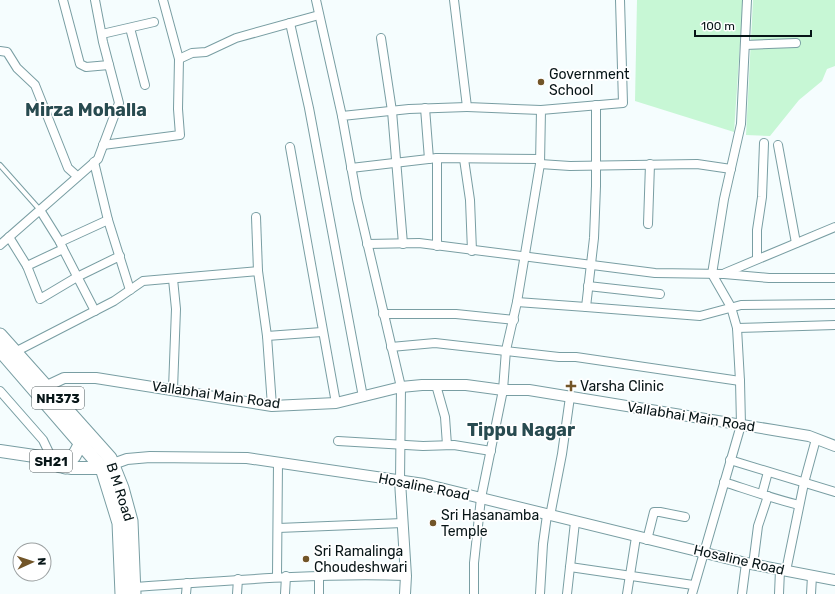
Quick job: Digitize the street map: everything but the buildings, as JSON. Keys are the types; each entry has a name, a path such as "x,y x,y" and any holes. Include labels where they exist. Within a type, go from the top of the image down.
{"highway":[{"name":"B M Road","path":"0,335 110,458 107,466"},
{"name":"NH373","path":"0,350 81,443 107,466 111,491 119,522 128,591"},
{"path":"59,465 74,456 81,443"}],"main road":[{"name":"SH21","path":"0,451 41,457 59,465 107,466"}],"street":[{"path":"63,0 78,59 82,66 86,68 110,65"},
{"path":"0,245 98,159 119,103 95,0"},
{"path":"103,145 180,135 178,109 179,59 163,0"},
{"path":"316,0 342,116 367,244 401,387 400,481 406,576 405,594"},
{"path":"454,0 467,107"},
{"path":"342,116 424,108 467,107 541,110 623,103 620,0"},
{"path":"692,594 693,585 741,426 737,328 731,307 712,274 731,169 741,124 747,0"},
{"path":"179,59 192,53 206,52 236,38 319,15"},
{"path":"102,34 154,22"},
{"path":"290,23 309,108 363,397"},
{"path":"130,28 145,85"},
{"path":"381,38 392,110 403,244"},
{"path":"745,45 796,43"},
{"path":"0,51 7,52 17,68 35,84 68,168 77,176"},
{"path":"586,308 594,230 596,105"},
{"path":"424,108 433,159 437,246"},
{"path":"474,594 474,563 481,498 503,390 506,350 514,320 540,161 541,110"},
{"path":"757,259 757,230 762,197 764,144"},
{"path":"778,145 796,243"},
{"path":"290,147 322,332 336,402"},
{"path":"351,168 433,159 464,159 540,161 596,165 697,164 731,169"},
{"path":"464,159 470,200 472,250"},
{"path":"94,162 108,220 130,290"},
{"path":"648,224 650,164"},
{"path":"40,210 62,246 94,311"},
{"path":"256,217 258,271 267,336 272,406"},
{"path":"27,266 108,220"},
{"path":"724,274 757,259 835,228"},
{"path":"9,237 27,266 40,299 77,276 120,256"},
{"path":"367,244 419,243 523,258 655,273 724,274 769,278 835,278"},
{"path":"15,352 94,311 143,281 258,271"},
{"path":"173,279 176,309 173,389"},
{"path":"588,286 660,294"},
{"path":"517,302 700,316 741,305 835,304"},
{"path":"383,314 449,314 514,320"},
{"path":"737,328 835,325"},
{"path":"267,336 322,332"},
{"path":"391,347 435,343 559,357 576,357 740,380"},
{"name":"Vallabhai Main Road","path":"47,386 64,378 96,378 173,389 272,406 336,402 401,387 466,385 503,390 529,390 741,426 787,432 816,439 835,446"},
{"path":"436,385 445,417 447,445"},
{"path":"0,391 43,440 59,465"},
{"path":"540,594 543,544 562,454 570,397"},
{"path":"779,594 804,483 816,439"},
{"path":"338,441 400,445 447,445 491,451"},
{"name":"Hosaline Road","path":"107,466 127,459 158,457 247,458 424,484 749,564 835,580"},
{"path":"730,460 835,492"},
{"path":"277,576 278,463"},
{"path":"742,594 765,495 768,472"},
{"path":"724,482 799,506"},
{"path":"647,540 654,512 685,517"},
{"path":"567,594 575,522"},
{"path":"278,528 403,523"},
{"path":"627,594 636,537"},
{"path":"570,568 693,585"},
{"path":"320,575 320,594"},
{"path":"128,591 187,583 277,576 406,576"},
{"path":"285,594 286,576"},
{"path":"811,594 812,576"},
{"path":"238,580 238,594"},
{"path":"186,594 187,583"}],"lane":[{"path":"0,165 40,210"}],"green space":[{"path":"637,0 743,0 734,132 635,101"},
{"path":"753,0 835,0 835,66 827,69 822,81 799,100 770,136 746,135"}],"place":[{"name":"Government School","path":"541,82"},
{"name":"Varsha Clinic","path":"571,386"},
{"name":"Sri Hasanamba Temple","path":"433,523"},
{"name":"Sri Ramalinga Choudeshwari","path":"306,559"}],"district":[{"name":"Mirza Mohalla","path":"86,110"},
{"name":"Tippu Nagar","path":"521,430"}]}
